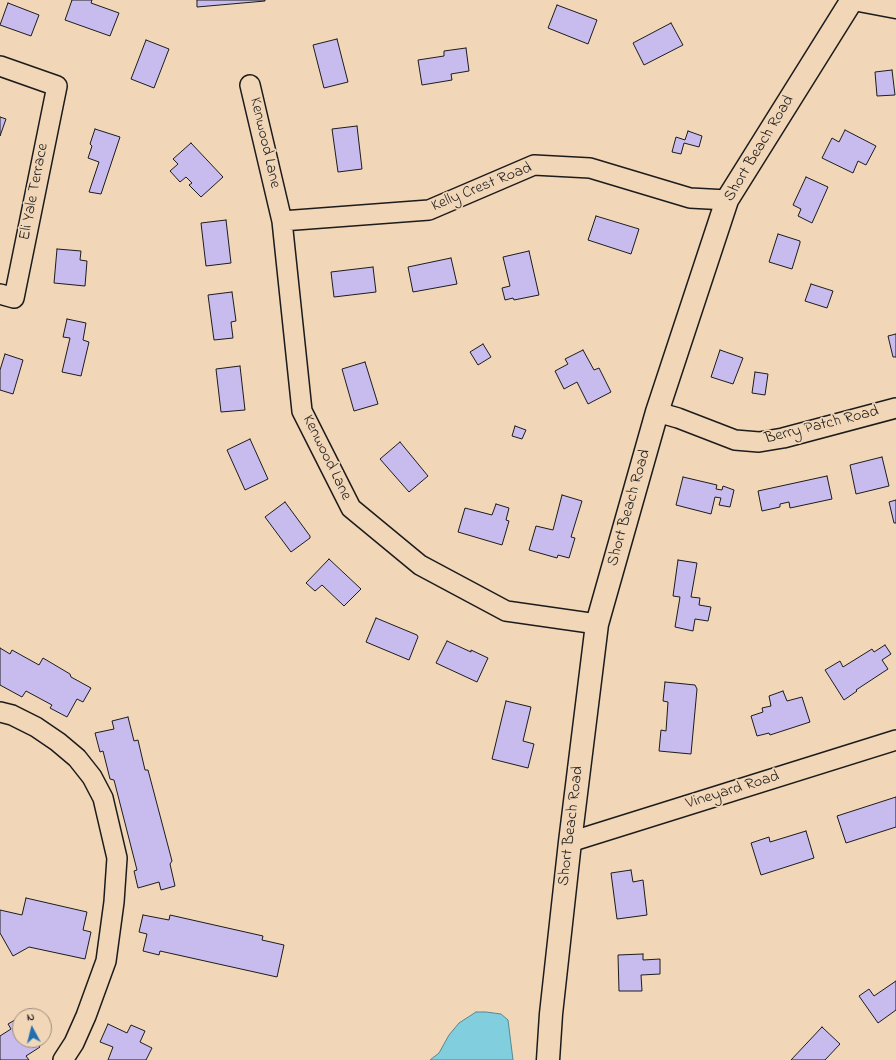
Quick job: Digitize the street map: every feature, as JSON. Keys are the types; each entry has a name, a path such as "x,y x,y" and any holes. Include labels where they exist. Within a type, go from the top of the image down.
{"main road":[{"name":"Short Beach Road","path":"548,1060 551,1014 570,842 597,624 657,412 727,200 852,0"},
{"path":"859,0 896,7"}],"street":[{"name":"Eli Yale Terrace","path":"0,66 56,86 7,296"},
{"name":"Kenwood Lane","path":"250,85 282,221 302,411 351,508 420,565 506,611 597,624"},
{"name":"Kelly Crest Road","path":"282,221 429,210 534,165 590,168 690,198 727,200"},
{"name":"Berry Patch Road","path":"657,412 678,418 735,440 759,442 783,438 896,408"},
{"path":"0,712 12,715 36,727 78,758 92,777 103,798 117,858 114,902 106,961 86,1016 74,1043 63,1060"},
{"name":"Vineyard Road","path":"570,842 896,740"}],"water":[{"path":"476,1012 501,1014 508,1020 513,1060 430,1060 439,1053 449,1035 459,1023"}],"building":[{"path":"72,0 92,0 91,3 119,13 110,36 65,20"},
{"path":"197,0 265,0 265,1 197,7"},
{"path":"8,3 39,15 31,36 0,25"},
{"path":"557,5 597,20 588,44 548,28"},
{"path":"671,23 683,45 644,65 633,43"},
{"path":"337,39 348,82 324,88 313,45"},
{"path":"146,40 169,49 154,88 131,79"},
{"path":"466,48 469,71 451,74 452,80 422,85 418,60 444,56 444,51"},
{"path":"892,70 895,95 877,96 875,72"},
{"path":"0,117 6,119 0,136"},
{"path":"357,126 362,169 338,172 332,129"},
{"path":"95,129 120,137 101,194 89,192 99,162 88,158 92,146 90,144"},
{"path":"845,130 876,146 866,165 858,161 853,173 822,158 832,138 839,142"},
{"path":"688,131 702,136 699,147 684,143 681,154 672,152 676,137 685,140"},
{"path":"191,143 223,177 201,197 189,185 192,183 186,177 180,182 170,171 178,164 173,159"},
{"path":"806,177 828,187 812,223 798,216 801,209 793,205"},
{"path":"596,216 639,229 631,254 588,240"},
{"path":"226,220 231,263 206,266 201,223"},
{"path":"778,234 800,241 792,269 769,262"},
{"path":"57,249 81,251 80,260 87,261 85,286 54,283"},
{"path":"529,251 539,295 514,300 513,298 505,300 502,288 510,286 503,257"},
{"path":"451,258 457,284 413,292 408,267"},
{"path":"373,267 376,292 334,297 331,272"},
{"path":"811,284 833,291 827,308 805,301"},
{"path":"232,292 236,321 231,322 233,338 214,340 208,295"},
{"path":"67,319 86,323 83,340 89,342 81,376 62,372 70,338 63,337"},
{"path":"896,334 896,357 893,357 888,336"},
{"path":"483,344 491,357 478,365 470,352"},
{"path":"583,350 594,370 599,368 611,392 588,404 577,382 564,389 555,371 568,364 565,359"},
{"path":"720,350 743,358 733,384 711,377"},
{"path":"5,354 23,360 13,394 0,390 0,370"},
{"path":"365,362 378,404 354,411 342,369"},
{"path":"240,366 245,410 221,412 216,369"},
{"path":"755,372 768,374 765,395 752,393"},
{"path":"515,426 526,430 522,439 512,436"},
{"path":"250,439 268,479 245,490 227,450"},
{"path":"400,442 428,476 409,492 380,459"},
{"path":"882,457 889,486 856,494 850,465"},
{"path":"827,476 832,499 790,508 789,502 780,504 780,507 762,511 758,491"},
{"path":"683,477 717,485 716,489 722,490 723,486 734,490 730,507 719,505 721,498 715,497 711,514 676,505"},
{"path":"562,495 582,501 571,537 575,538 569,558 558,555 557,558 529,550 536,526 553,530"},
{"path":"896,500 896,523 894,523 889,502"},
{"path":"285,502 310,536 310,538 291,552 265,517"},
{"path":"496,504 509,508 506,520 509,521 502,545 458,532 465,508 492,515"},
{"path":"329,559 361,589 344,606 322,585 315,591 306,583"},
{"path":"678,560 697,563 691,597 700,598 699,605 711,607 708,621 695,619 693,631 675,627 680,597 673,596"},
{"path":"376,618 417,635 418,637 409,660 366,642"},
{"path":"447,641 488,658 477,682 436,663"},
{"path":"885,645 891,654 882,660 888,669 856,690 857,691 844,700 825,670 840,661 843,667 872,649 874,652"},
{"path":"0,648 10,654 12,650 39,665 43,658 70,674 71,677 91,688 83,702 77,699 67,717 50,708 52,705 26,691 22,697 0,685"},
{"path":"665,682 695,685 697,689 691,754 659,751 661,730 666,731 668,702 663,701"},
{"path":"783,691 787,701 802,697 810,722 770,735 769,733 757,736 751,716 763,712 762,708 771,706 769,696"},
{"path":"506,701 531,707 523,741 534,744 528,768 492,759"},
{"path":"128,717 134,741 138,740 145,770 148,770 172,861 170,864 175,886 161,890 159,882 138,888 134,871 137,870 114,780 110,779 103,751 100,752 95,733 114,729 112,721"},
{"path":"896,797 896,827 846,843 837,816"},
{"path":"806,831 814,858 761,875 751,843 769,837 770,842"},
{"path":"631,870 633,882 643,880 647,915 617,919 611,873"},
{"path":"26,898 87,912 83,930 91,932 85,959 29,947 13,956 0,933 0,910 22,915"},
{"path":"143,915 169,920 170,915 263,936 262,940 284,945 277,977 160,951 159,955 143,951 147,934 139,932"},
{"path":"643,954 643,960 660,959 660,974 641,975 642,991 619,991 618,955"},
{"path":"896,981 896,1010 878,1023 859,996 869,989 874,996"},
{"path":"12,1022 12,1048 38,1048 26,1056 29,1060 0,1060 0,1036 11,1029 8,1024"},
{"path":"108,1024 127,1033 131,1025 145,1031 140,1042 152,1048 146,1060 108,1060 113,1047 100,1042"},
{"path":"822,1027 840,1044 825,1060 791,1060"}]}
